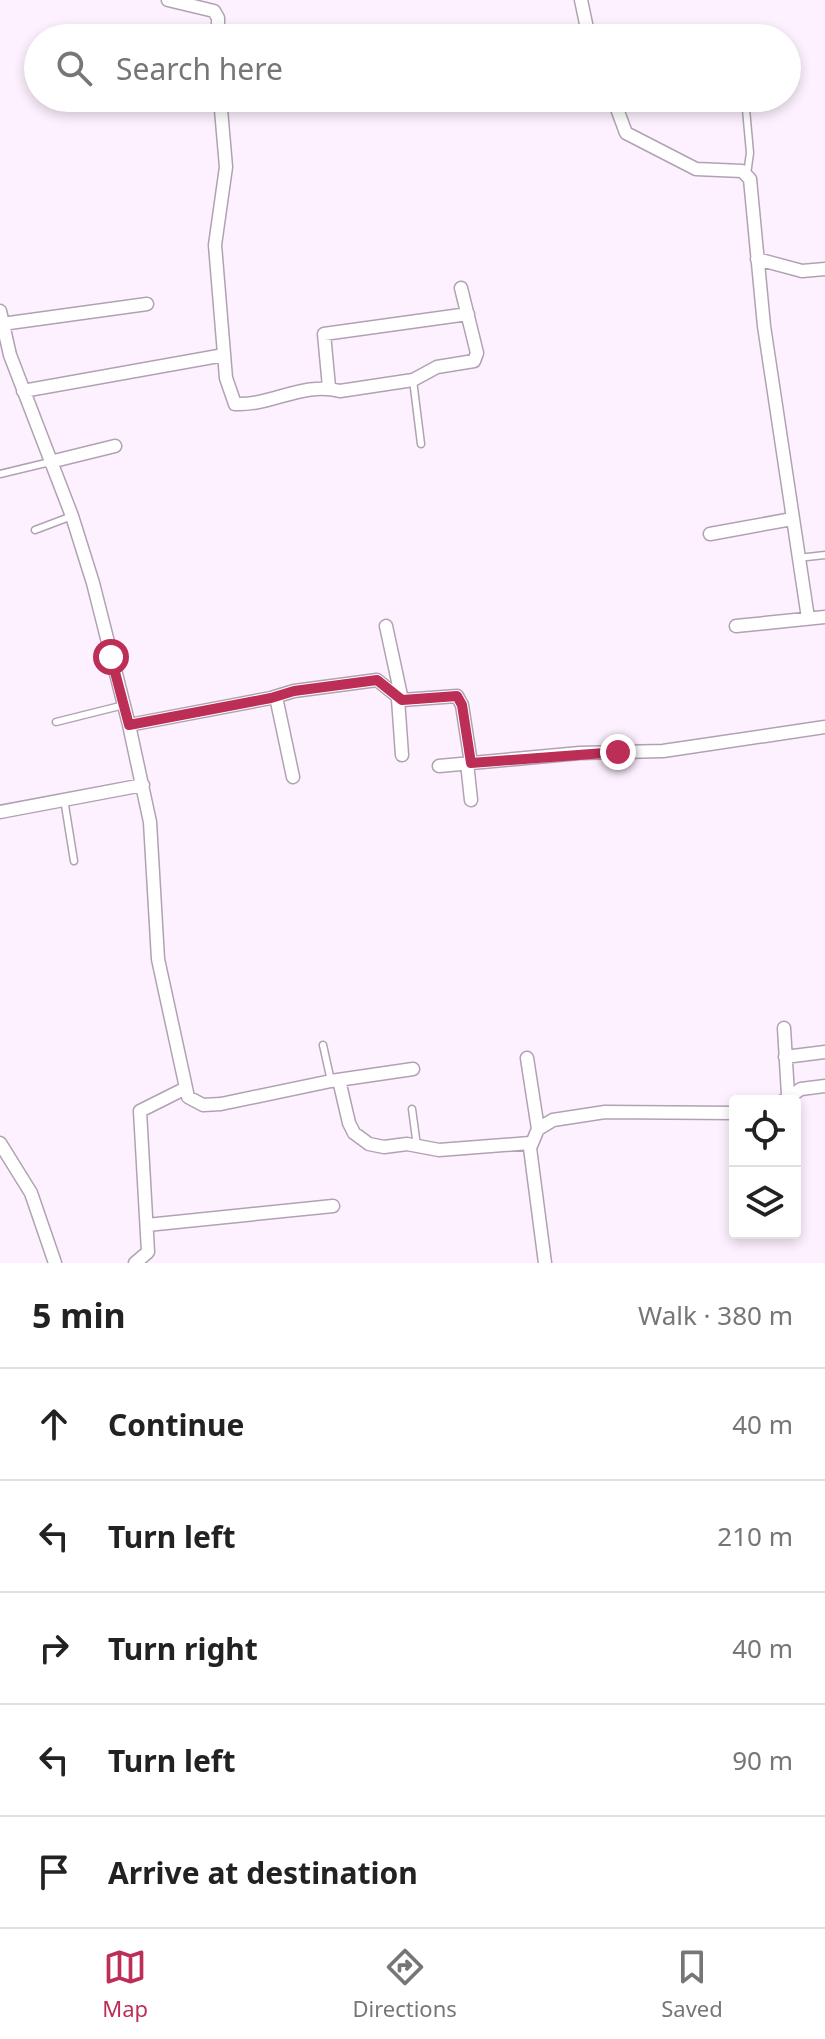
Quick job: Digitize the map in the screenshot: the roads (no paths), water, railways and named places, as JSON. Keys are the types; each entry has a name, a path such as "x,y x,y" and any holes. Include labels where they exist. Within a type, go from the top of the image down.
{"street":[{"path":"168,0 214,11 218,24"},
{"path":"581,0 586,24"},
{"path":"221,112 226,167 215,245 228,389 235,404 329,387 340,391 413,380 437,367 474,361 477,353 461,288"},
{"path":"618,112 626,133 696,169 742,171 747,174 753,191 757,259 808,618"},
{"path":"757,259 802,271 825,269"},
{"path":"147,304 1,318 23,391 72,516 129,725 143,785 153,853 153,921 158,959 184,1089 188,1097 203,1105 413,1069"},
{"path":"329,387 324,334 468,314"},
{"path":"23,391 224,355"},
{"path":"50,462 115,446"},
{"path":"710,534 792,519"},
{"path":"736,626 825,617"},
{"path":"386,626 400,699 402,755"},
{"path":"129,725 294,691 377,680 400,699 457,696 462,705 471,800"},
{"path":"276,697 293,777"},
{"path":"439,766 663,751 825,727"},
{"path":"0,812 143,785"},
{"path":"784,1028 786,1095"},
{"path":"785,1057 825,1052"},
{"path":"527,1058 538,1129"},
{"path":"335,1080 344,1113 354,1133 369,1144 451,1150 530,1143"},
{"path":"796,1095 825,1086"},
{"path":"135,1263 148,1252 140,1111 184,1089"},
{"path":"545,1263 530,1143 538,1129 553,1120 605,1112 729,1113"},
{"path":"0,1143 31,1193 55,1263"},
{"path":"147,1225 333,1206"}],"lane":[{"path":"746,112 750,153 747,174"},
{"path":"413,380 421,444"},
{"path":"0,474 50,462"},
{"path":"35,530 72,516"},
{"path":"798,558 825,555"},
{"path":"56,722 124,705"},
{"path":"64,799 74,861"},
{"path":"323,1045 335,1080"},
{"path":"412,1109 417,1146"}]}
